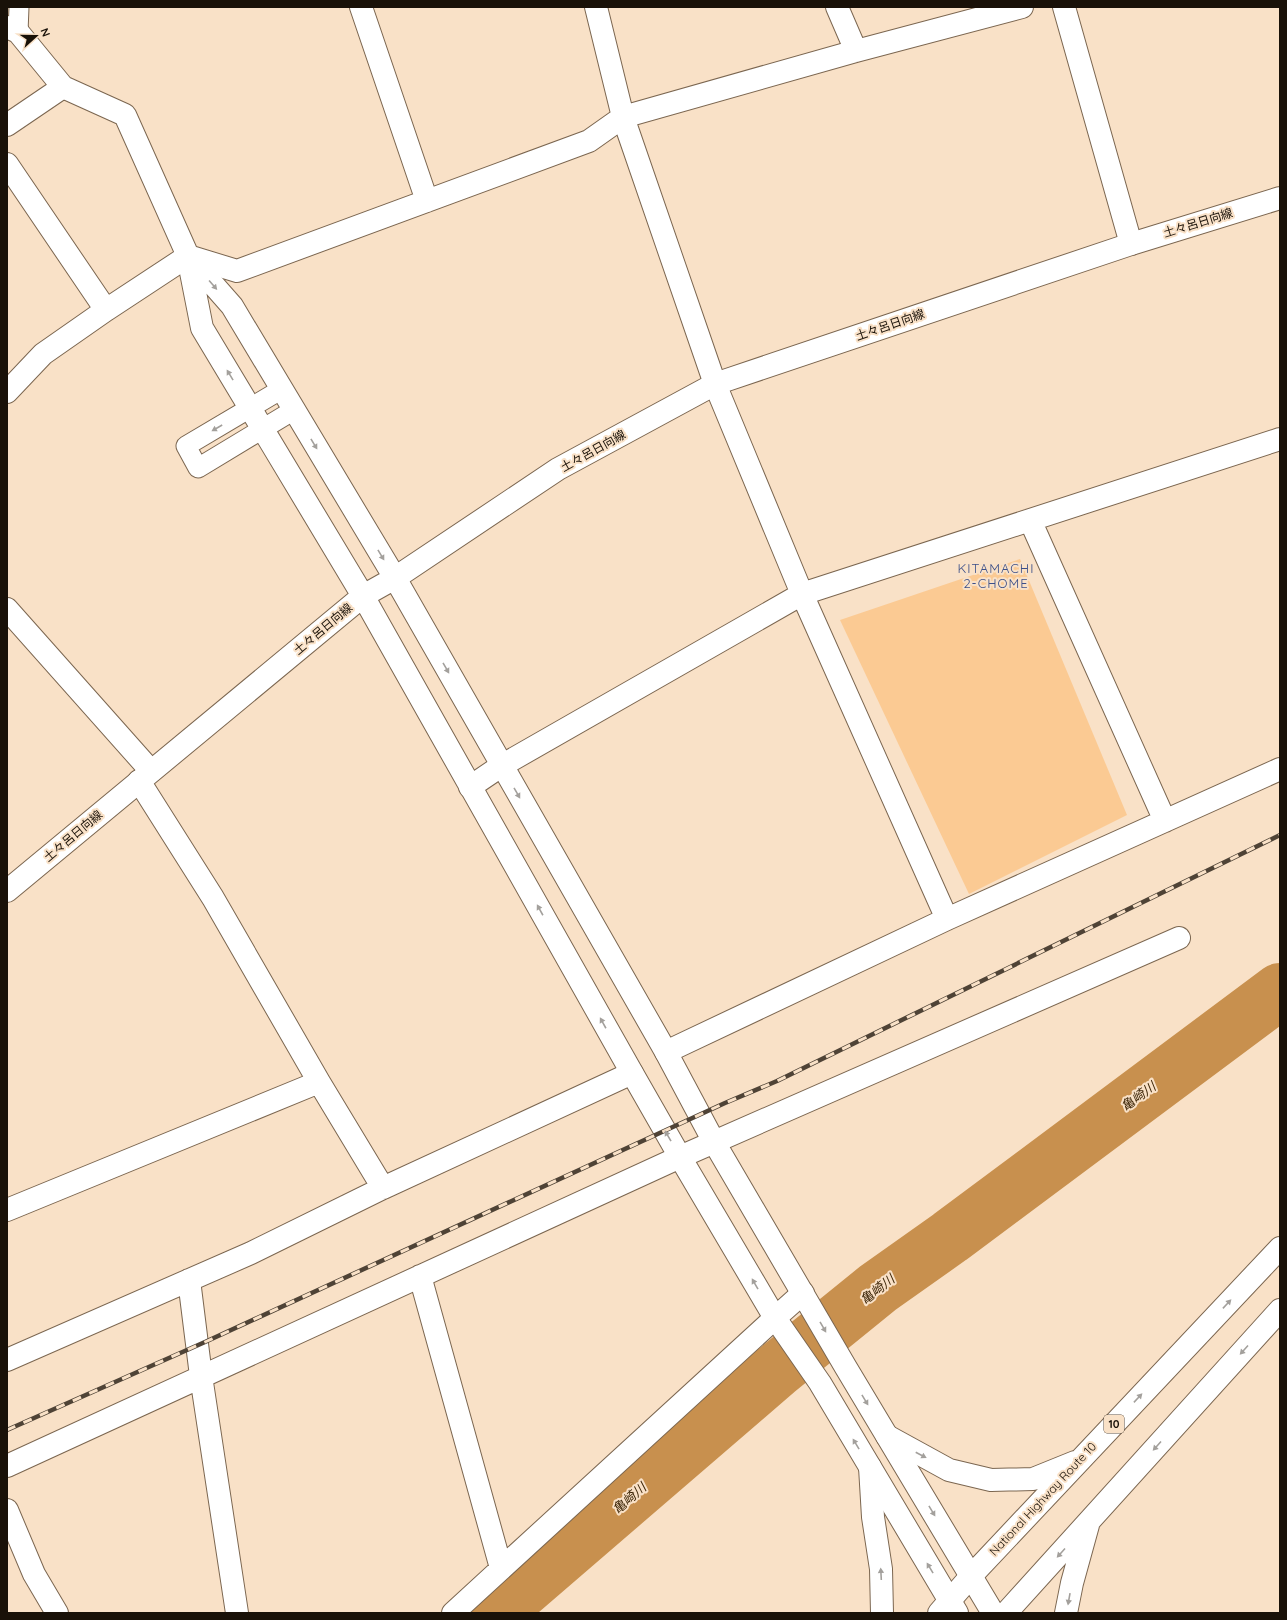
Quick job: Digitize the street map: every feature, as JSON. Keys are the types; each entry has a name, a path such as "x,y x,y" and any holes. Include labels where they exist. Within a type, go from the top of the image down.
{"main road":[{"path":"361,7 427,201"},
{"path":"596,7 623,117 715,384 802,594 947,919"},
{"path":"837,7 856,51"},
{"path":"188,256 237,271 589,141 623,117 856,51 1022,7"},
{"path":"1064,7 1131,244"},
{"path":"12,30 63,87 125,115 188,256 202,328 363,596 680,1157 775,1318 820,1383 870,1467 949,1609"},
{"path":"7,125 63,87"},
{"path":"7,164 106,310"},
{"name":"土々呂日向線","path":"7,891 363,596 395,578 558,469 715,384 1131,244 1280,198"},
{"path":"7,392 43,354 188,256"},
{"path":"188,256 232,306 395,578 501,766 666,1052 714,1142 845,1366 993,1613"},
{"path":"470,787 501,766 802,594 1280,439"},
{"path":"1030,520 1165,821"},
{"path":"7,609 145,776 319,1082 383,1188"},
{"path":"666,1052 947,919 1280,769"},
{"path":"7,1466 680,1157 1179,938"},
{"path":"7,1360 250,1253 383,1188 632,1073"},
{"path":"7,1210 319,1082"},
{"name":"National Highway Route 10","path":"949,1609 971,1576 1280,1248"},
{"path":"420,1276 501,1568"},
{"path":"189,1280 201,1376 237,1613"},
{"path":"453,1613 803,1294"},
{"path":"1006,1613 1280,1310"},
{"path":"887,1436 949,1470 991,1480 1033,1478 1080,1460"},
{"path":"870,1467 874,1517 881,1569 882,1613"},
{"path":"7,1510 34,1574 57,1613"},
{"path":"1066,1613 1072,1583 1090,1520"}],"lane":[{"path":"12,30 19,7"},
{"path":"282,389 186,446 198,468 294,410"}],"shaded area":[{"path":"1020,559 1127,815 969,894 840,620"}],"waterway":[{"name":"亀崎川","path":"495,1613 777,1370 878,1288 950,1237 1280,991"}],"railway":[{"path":"7,1430 205,1342 725,1103 777,1081 1280,835"}],"district":[{"name":"KITAMACHI 2-CHOME","path":"996,576"}]}
